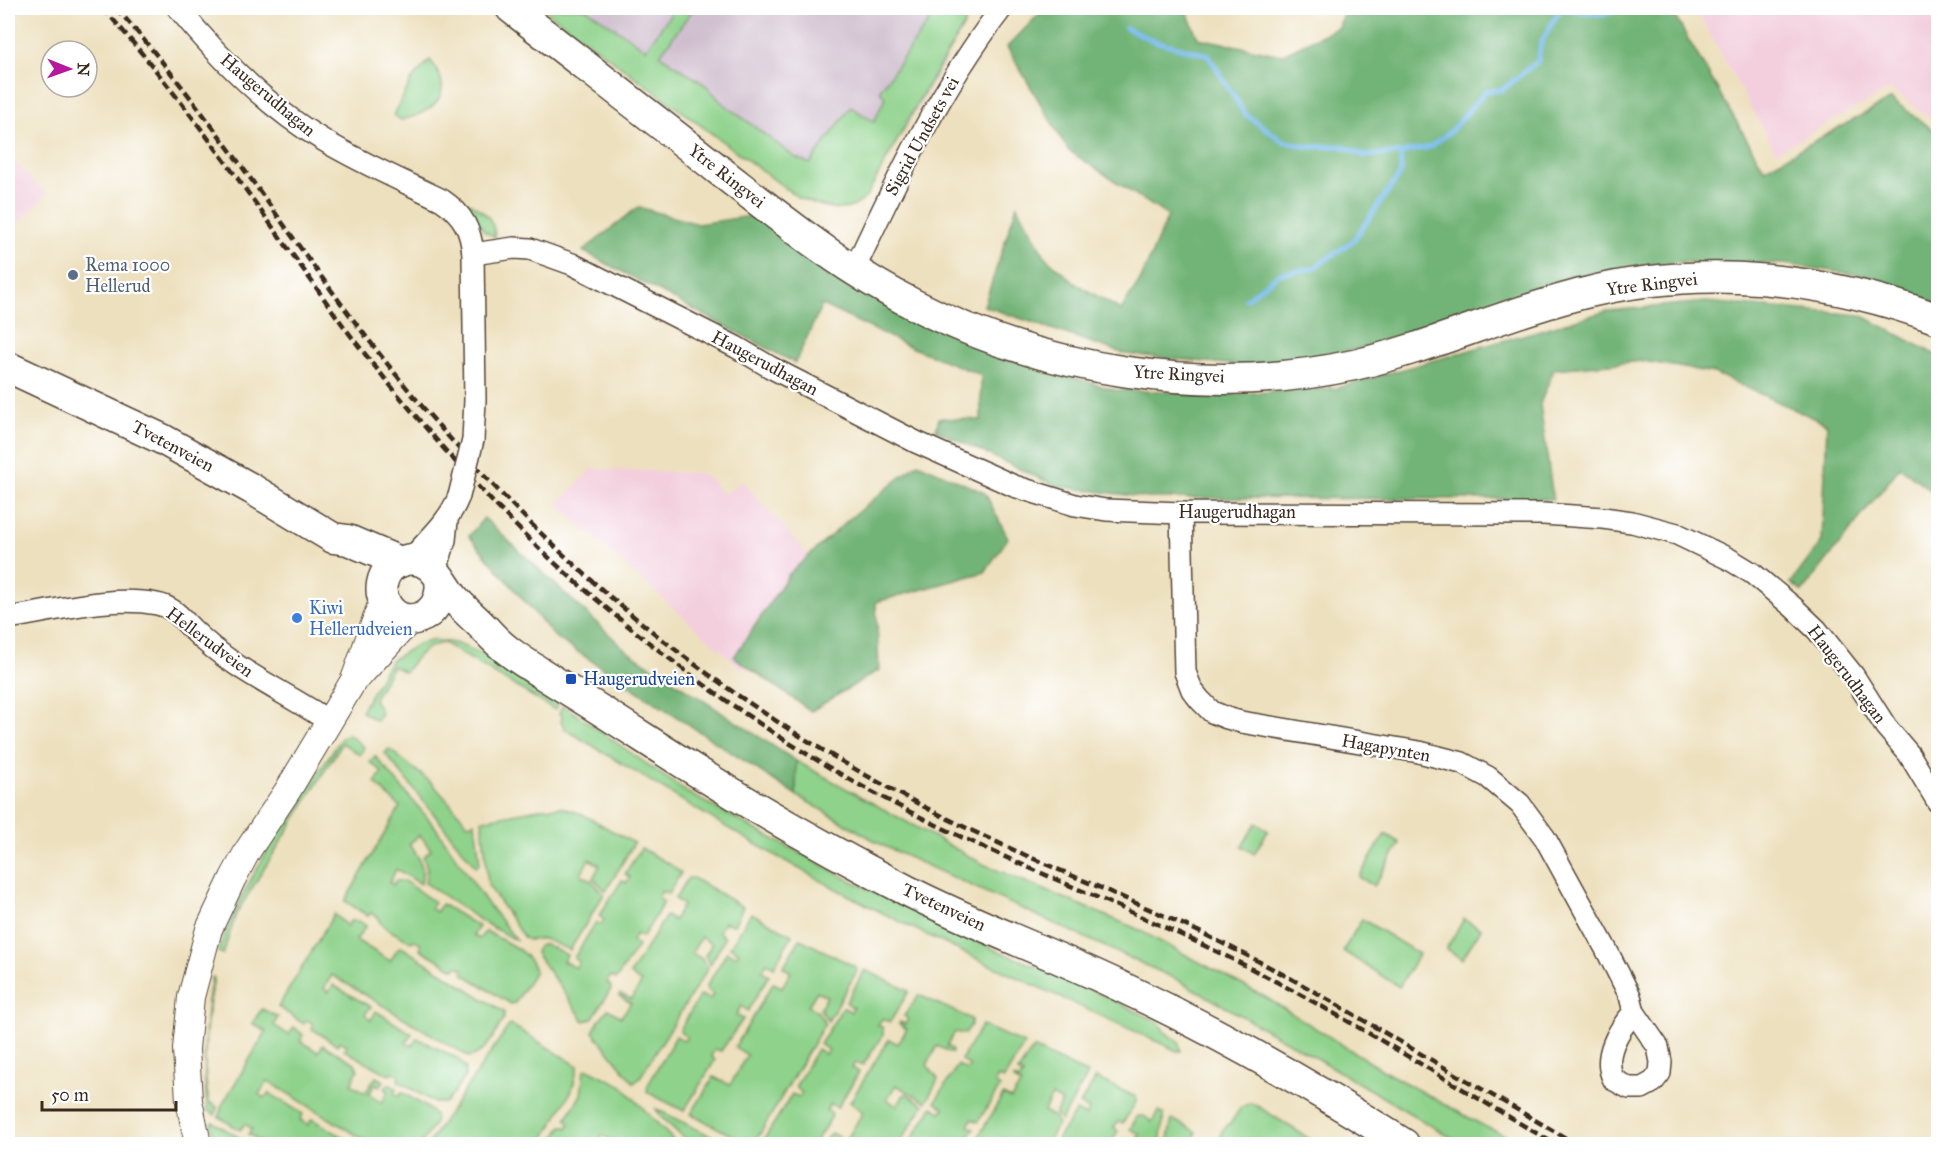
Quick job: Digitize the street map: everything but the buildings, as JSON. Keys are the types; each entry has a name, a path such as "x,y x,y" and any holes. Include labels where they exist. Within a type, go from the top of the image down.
{"main road":[{"name":"Ytre Ringvei","path":"511,8 775,213 854,270 912,304 946,320 1026,350 1104,368 1169,376 1217,378 1270,376 1351,365 1410,350 1586,292 1668,279 1725,277 1792,282 1863,295 1938,319"},
{"name":"Tvetenveien","path":"8,367 162,439 252,489 333,538 382,594 394,614 418,617 499,645"},
{"name":"Tvetenveien","path":"333,538 348,540 422,568 499,645 695,771 811,840 941,907 1079,967 1174,1012 1297,1080 1404,1144"},
{"path":"382,594 382,582 389,570 422,568 441,596 433,610 418,617"}],"street":[{"name":"Haugerudhagan","path":"178,8 218,54 295,122 323,140 453,207 468,229 473,254 475,400 473,440 459,496 447,521 445,540 422,568"},
{"name":"Sigrid Undsets vei","path":"854,270 883,207 942,97 983,32 1002,8"},
{"name":"Haugerudhagan","path":"473,254 514,248 530,249 572,264 916,442 1014,486 1086,507 1181,513 1544,514 1622,521 1677,534 1729,559 1752,573 1817,630 1853,675 1886,727 1909,754 1938,802"},
{"name":"Hagapynten","path":"1181,513 1185,672 1192,690 1200,700 1212,712 1241,722 1419,752 1462,763 1488,777 1520,804 1545,838 1606,949 1630,996 1634,1012"},
{"path":"198,1144 189,1101 186,1049 191,997 209,929 248,850 330,722 354,680 382,594"},
{"name":"Hellerudveien","path":"8,618 110,602 159,604 182,617 194,631 238,666 330,722"},
{"path":"354,680 418,617"}],"shaded area":[{"path":"542,8 969,8 964,27 867,195 853,207 825,208 799,198"},
{"path":"1695,8 1938,8 1938,124 1891,89 1776,152"},
{"path":"8,156 47,194 8,234"},
{"path":"591,469 700,473 709,478 724,495 742,481 813,560 745,659 744,671 558,505"}],"green space":[{"path":"542,8 585,8 646,49 675,8 694,8 660,55 707,86 720,101 796,158 810,164 851,107 874,122 885,98 880,90 930,20 934,8 969,8 965,24 922,95 866,197 859,203 843,209 826,207 799,198"},
{"path":"1045,8 1189,8 1189,17 1198,38 1281,55 1339,27 1345,8 1670,8 1764,169 1891,99 1938,134 1938,304 1866,276 1784,264 1676,262 1585,274 1356,350 1246,366 1125,354 984,306 1017,205 1046,258 1076,284 1121,310 1140,281 1168,216 1068,150 1007,47"},
{"path":"430,60 442,82 442,91 432,106 424,112 401,120 394,115 412,79"},
{"path":"455,196 476,207 487,216 494,228 495,237 485,232 469,209"},
{"path":"638,207 698,224 751,216 878,301 1013,359 1115,390 1237,394 1337,388 1607,311 1706,302 1861,315 1938,356 1938,496 1900,467 1802,592 1791,583 1822,541 1827,424 1714,373 1643,361 1554,369 1540,404 1553,499 1149,498 1056,486 936,430 939,418 981,420 981,375 913,348 822,305 795,363 583,251"},
{"path":"918,463 985,493 1008,538 985,572 876,602 879,670 811,711 734,657 789,574 848,520"},
{"path":"484,518 626,650 796,761 796,795 555,637 469,536"},
{"path":"434,640 455,643 480,653 558,704 555,710 444,643 426,649 405,672 393,666 374,698 381,713 376,721 361,711 390,661 418,644"},
{"path":"563,705 688,793 846,878 998,951 1077,983 1159,1022 1164,1031 1179,1043 1181,1051 926,934 773,854 565,729 559,714"},
{"path":"348,734 364,747 360,755 342,743 236,914 223,954 218,952 258,867 342,737"},
{"path":"389,749 432,783 468,824 475,822 480,863 476,867 385,753"},
{"path":"375,756 436,828 487,903 517,941 483,922 425,883 427,868 423,857 431,850 420,835 409,844 421,862 421,884 396,869 390,883 393,885 395,881 404,881 434,902 431,908 436,912 442,904 479,927 473,935 479,939 486,931 528,957 535,971 515,1003 511,1004 463,974 464,970 458,966 454,969 420,949 421,944 415,940 411,942 387,929 379,918 371,913 368,916 345,901 400,807 375,783 382,772 370,762"},
{"path":"796,761 985,865 1135,928 1265,997 1389,1074 1484,1126 1524,1144 1462,1144 1176,979 884,846 796,795"},
{"path":"562,807 584,815 634,843 606,891 593,878 600,865 589,859 581,874 591,880 604,894 570,950 544,939 524,938 488,885 482,820 543,808"},
{"path":"1256,823 1268,831 1254,854 1242,846"},
{"path":"1385,834 1400,843 1374,886 1359,877"},
{"path":"641,848 681,873 668,894 662,891 658,898 664,902 643,937 636,934 632,941 638,946 616,979 610,976 607,983 611,989 592,1019 584,1021 536,953 538,946 545,944 567,955 563,961 575,968 579,962 574,958 596,922 601,925 604,920 599,916 622,880 626,883 630,877 625,874"},
{"path":"688,878 693,878 743,907 734,925 724,922 719,932 725,938 710,965 705,955 712,944 701,937 692,953 702,959 708,968 639,1079 634,1083 593,1032 608,1009 621,1017 631,1003 619,996 620,994 632,999 641,983 630,974 666,916 674,920 683,905 675,899"},
{"path":"751,913 792,935 774,967 767,963 762,971 769,975 748,1011 741,1006 736,1015 743,1019 721,1051 715,1049 711,1056 715,1060 684,1111 647,1092 648,1085 676,1036 684,1041 687,1037 680,1030 700,995 710,999 713,994 706,987 727,952 736,956 739,952 730,947"},
{"path":"334,914 347,926 350,921 359,921 366,926 356,940 390,961 399,947 403,948 504,1012 504,1018 490,1042 481,1052 469,1057 332,975 324,988 328,993 333,985 371,1007 365,1014 371,1020 376,1011 412,1034 406,1043 412,1046 417,1038 459,1059 466,1069 465,1077 446,1103 435,1103 398,1081 399,1076 393,1072 390,1075 344,1050 347,1045 340,1041 337,1045 312,1029 313,1024 307,1020 304,1024 278,1007"},
{"path":"1362,919 1419,954 1399,987 1343,951"},
{"path":"1464,919 1481,929 1462,959 1446,949"},
{"path":"800,939 856,967 857,971 828,1021 820,1009 827,996 817,991 808,1006 818,1012 825,1023 754,1144 748,1144 691,1114 714,1077 730,1085 747,1055 735,1047 773,983 782,987 791,972 783,967"},
{"path":"865,970 909,991 890,1022 882,1019 878,1025 883,1028 883,1035 863,1065 856,1062 852,1068 859,1072 838,1107 830,1104 826,1110 831,1112 832,1116 814,1144 761,1144 792,1094 799,1097 802,1093 795,1087 817,1049 825,1054 828,1050 820,1044 843,1007 851,1012 853,1008 846,1002"},
{"path":"212,977 214,978 207,1024 205,1071 209,1102 217,1107 215,1115 207,1110 204,1060 205,1027"},
{"path":"919,995 971,1019 971,1025 965,1034 955,1032 947,1046 952,1049 952,1053 937,1046 927,1065 938,1079 926,1102 896,1085 887,1099 897,1106 907,1094 924,1105 899,1144 822,1144 831,1133 846,1141 863,1112 850,1102 889,1039 898,1044 907,1029 899,1024 900,1022 905,1024 908,1019 904,1016"},
{"path":"262,1009 278,1017 274,1025 289,1035 294,1027 303,1035 300,1041 318,1052 323,1045 355,1063 358,1070 351,1084 365,1093 376,1077 384,1081 380,1086 376,1084 369,1094 382,1103 388,1091 385,1089 389,1084 396,1088 394,1093 399,1096 402,1092 426,1107 435,1115 435,1123 421,1144 371,1144 268,1081 259,1094 264,1098 269,1093 303,1114 300,1120 308,1125 312,1119 348,1140 345,1144 265,1144 248,1134 252,1129 245,1124 240,1130 219,1117 222,1105 266,1032 252,1023"},
{"path":"510,1024 578,1066 572,1090 541,1144 428,1144"},
{"path":"982,1025 1024,1044 1004,1079 998,1077 995,1083 1000,1087 978,1122 972,1119 968,1126 974,1129 964,1144 909,1144 932,1107 941,1112 944,1108 935,1102 958,1065 967,1070 970,1066 961,1060"},
{"path":"1033,1048 1088,1074 1061,1121 1055,1114 1062,1102 1052,1096 1044,1111 1054,1117 1058,1124 1046,1144 974,1144 1003,1095 1011,1099 1021,1084 1013,1079 1019,1080 1023,1075 1018,1072"},
{"path":"588,1069 621,1085 677,1144 618,1144 602,1135 597,1144 551,1144 562,1126 567,1128 570,1123 566,1119 581,1095 584,1070"},
{"path":"1096,1078 1136,1097 1136,1102 1123,1123 1118,1122 1114,1128 1118,1131 1111,1144 1054,1144 1076,1111 1086,1116 1089,1110 1080,1104"},
{"path":"1250,1103 1313,1141 1310,1144 1300,1140 1297,1144 1221,1144 1220,1136 1223,1130 1241,1107"},
{"path":"656,1109 727,1144 690,1144 662,1118"},
{"path":"1159,1111 1164,1114 1160,1144 1134,1144 1140,1134 1130,1129 1138,1116 1144,1116 1152,1122"},
{"path":"1172,1119 1196,1132 1192,1144 1167,1144"},
{"path":"213,1122 250,1144 216,1144 211,1125"}],"waterway":[{"path":"1246,299 1279,274 1314,268 1353,241 1401,173 1401,153 1430,147 1450,132 1486,91 1502,90 1538,61 1541,43 1561,8 1603,15 1623,8"},
{"path":"1126,28 1154,41 1208,55 1245,114 1283,141 1308,147 1342,146 1365,156 1401,153"}],"railway":[{"path":"103,8 152,65 198,125 355,341 439,443 547,556 651,644 728,702 850,780 936,825 1244,965 1362,1030 1555,1144"},
{"path":"116,8 183,88 368,339 423,407 511,504 574,565 643,625 758,709 879,783 995,842 1185,925 1262,963 1576,1144"}],"place":[{"name":"Rema 1000 Hellerud","path":"73,275"},
{"name":"Kiwi Hellerudveien","path":"297,618"},
{"name":"Haugerudveien","path":"571,679"}]}
